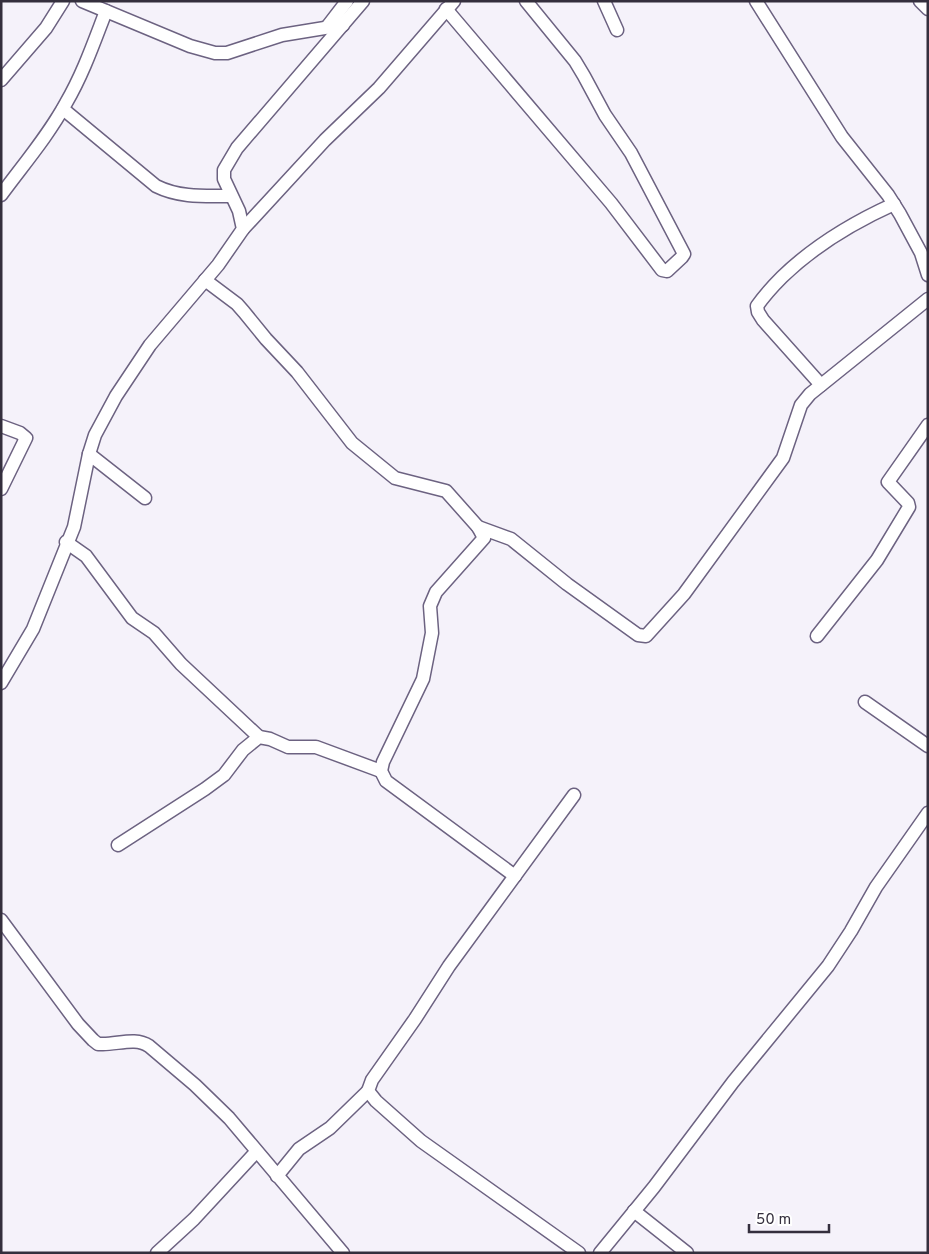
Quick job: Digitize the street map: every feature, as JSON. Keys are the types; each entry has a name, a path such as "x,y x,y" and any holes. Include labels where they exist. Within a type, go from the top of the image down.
{"street":[{"path":"1,80 46,28 63,1"},
{"path":"82,1 190,46 215,53 227,53 282,35 343,24"},
{"path":"327,27 347,1"},
{"path":"243,229 239,211 224,179 224,170 228,161 237,148 363,1"},
{"path":"1,683 33,629 76,519 89,454 95,435 132,371 150,345 218,265 243,229 325,140 397,69 450,5 611,203 662,270 667,271 682,257 684,254 631,153 605,115 575,62 526,1"},
{"path":"604,1 617,30"},
{"path":"756,1 842,137 894,204 921,253 928,275"},
{"path":"920,1 928,9"},
{"path":"1,195 63,109 88,57 106,11"},
{"path":"63,109 156,186 168,192 182,195 231,196"},
{"path":"822,385 763,320 757,306 791,268 819,245 861,218 894,204"},
{"path":"205,280 237,304 297,372 352,443 394,478 446,491 478,528 484,538 431,599 432,633 423,679 383,762 381,771"},
{"path":"478,528 511,539 567,584 638,635 646,636 684,594 783,458 801,405 810,394 928,299"},
{"path":"817,636 877,560 909,507 888,482 928,425"},
{"path":"1,426 20,433 26,438 1,489"},
{"path":"89,454 146,498"},
{"path":"66,542 86,556 132,618 154,633 181,664 259,737 270,739 288,748 316,747 381,771 386,780 515,876"},
{"path":"864,702 928,746"},
{"path":"118,845 224,775 243,750 259,737"},
{"path":"277,1176 299,1149 330,1128 368,1091 372,1080 449,966 574,795"},
{"path":"600,1253 733,1082 828,966 876,887 928,813"},
{"path":"1,920 78,1024 93,1040 98,1044 137,1041 149,1046 229,1118 343,1253"},
{"path":"368,1091 376,1101 421,1141 579,1253"},
{"path":"157,1253 194,1219 256,1152"},
{"path":"634,1211 686,1253"}]}
